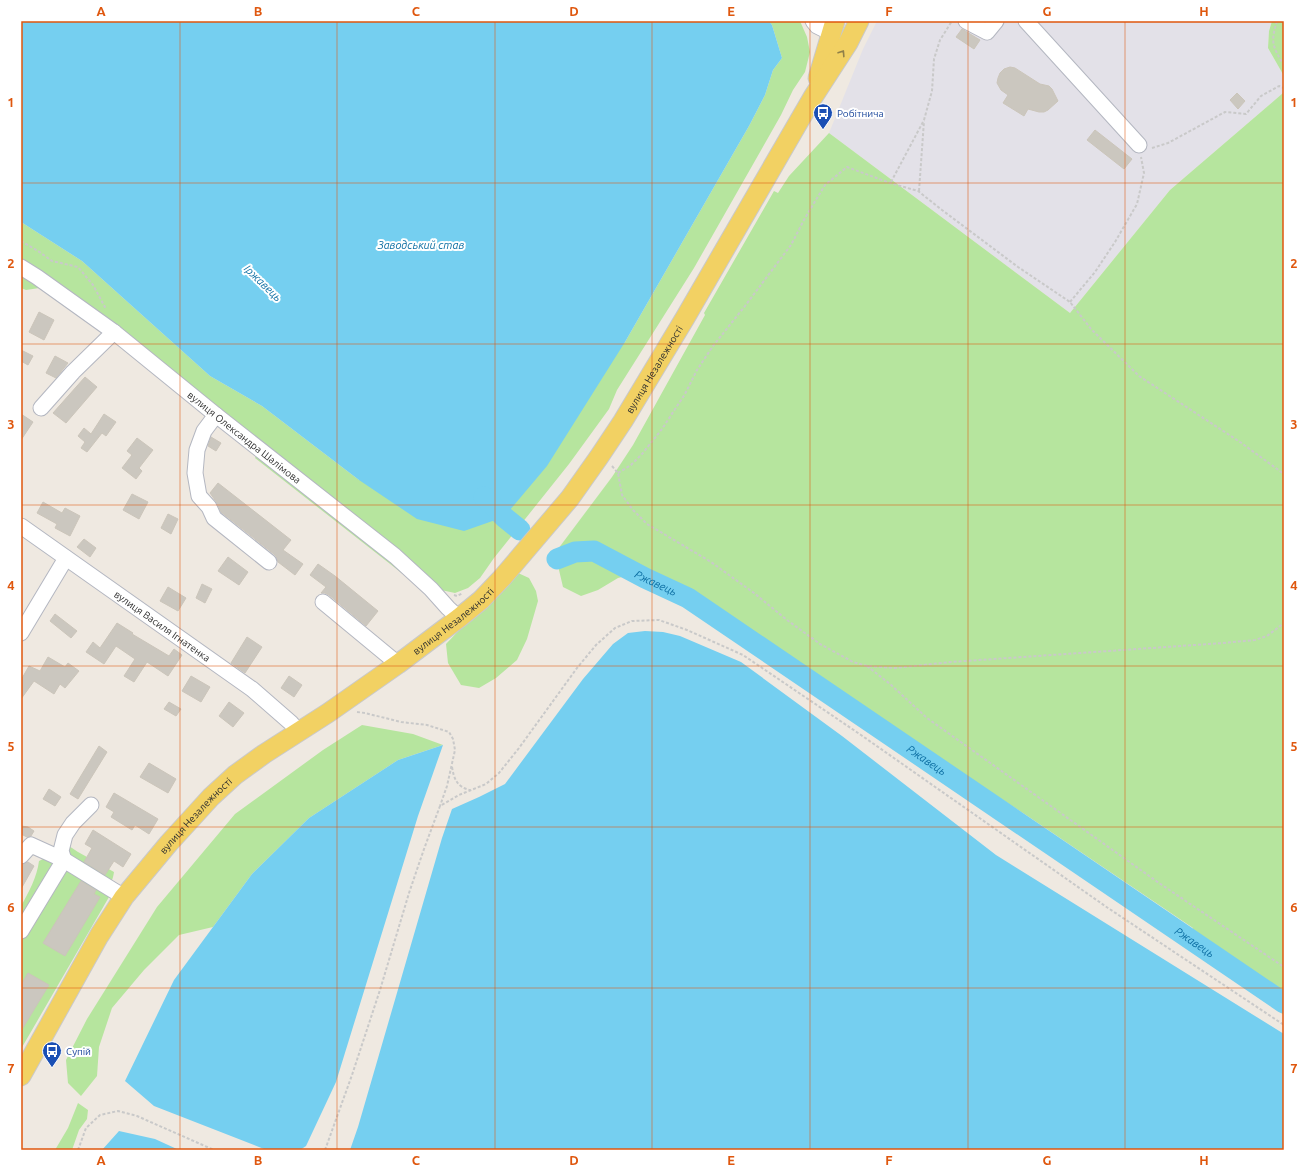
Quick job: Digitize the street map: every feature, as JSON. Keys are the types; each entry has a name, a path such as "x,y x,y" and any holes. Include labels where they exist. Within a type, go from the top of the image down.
{"main road":[{"name":"вулиця Незалежності","path":"22,1072 99,936 124,897 168,843 211,797 235,775 398,664 481,600 502,578 570,498 623,421 685,318 813,97 848,43 859,21"},
{"name":"вулиця Незалежності","path":"813,97 833,27"}],"street":[{"path":"813,21 817,26 833,27"},
{"path":"966,21 987,32 996,21"},
{"path":"1026,21 1139,145"},
{"name":"вулиця Олександра Шалімова","path":"21,267 114,332 216,415 395,556 431,589 459,618"},
{"path":"41,408 73,372 114,332"},
{"path":"216,415 204,431 197,450 195,473 199,496 209,507 214,518 270,562"},
{"name":"вулиця Василя Ігнатенка","path":"21,526 252,689 291,723 299,732"},
{"path":"21,633 66,558"},
{"path":"323,602 398,664"},
{"path":"21,931 64,860 61,851 65,835 73,823 91,805"},
{"path":"21,856 31,845 64,860 124,897"}],"path":[{"path":"918,191 924,120 932,91 934,59 940,40 952,21"},
{"path":"1277,21 1274,31 1273,45 1284,66"},
{"path":"1070,302 1095,272 1138,204 1144,173 1139,145 1153,148 1168,143 1225,112 1246,114 1261,96 1279,86 1284,88"},
{"path":"890,183 924,120"},
{"path":"1284,474 1240,442 1139,376 1091,328 1070,302 1018,267 918,191 890,183 847,167 825,185 791,245 713,346 697,370 685,394 662,429 642,454 631,465 618,473 622,495 633,510 647,524 711,562 820,644 853,662 867,666 895,668 951,662 1255,640 1267,636 1284,623"},
{"path":"21,241 52,261 78,267 93,286 115,328 114,332"},
{"path":"431,589 457,596 466,592"},
{"path":"440,806 459,795 486,784 499,773 577,668 596,645 615,628 632,621 659,620 687,630 743,655 861,735 1108,908 1284,1025"},
{"path":"867,666 890,684 927,718 1166,887 1284,967"},
{"path":"325,1150 352,1075 409,893 440,806 452,766 455,750 453,739 448,732 427,725 401,722 359,712"},
{"path":"452,766 457,782 463,788 470,790"},
{"path":"78,1150 86,1128 100,1115 118,1111 137,1116 214,1150"}],"shaded area":[{"path":"877,21 1272,21 1269,31 1268,48 1284,76 1284,89 1283,93 1170,190 1070,313 829,133 863,49"}],"green space":[{"path":"769,21 800,21 807,37 810,52 805,72 793,90 781,115 694,268 617,390 609,409 569,464 494,558 480,578 468,588 455,593 441,590 422,589 255,458 263,445 46,287 26,290 21,288 21,222 82,261 210,376 262,406 359,480 625,342 749,126 765,95 773,70 782,58 772,25"},
{"path":"1272,21 1284,21 1284,76 1268,48 1269,31"},
{"path":"1284,89 1284,1015 1191,951 1193,928 1029,817 721,617 673,593 638,573 618,578 598,590 581,596 563,587 555,553 612,477 633,445 705,315 704,313 774,191 778,193 789,176 829,133 1070,313 1170,190 1283,93"},
{"path":"518,573 529,578 536,591 538,601 527,639 517,660 496,678 479,688 461,685 448,663 446,644 465,624 504,590"},
{"path":"362,725 413,734 443,745 398,760 309,818 252,874 213,927 179,935 144,970 112,1008 99,1047 97,1076 81,1096 68,1083 66,1060 87,1019 157,907 235,814 323,750"},
{"path":"69,846 114,872 112,881 106,889 109,897 21,1049 21,906 35,879 39,861"},
{"path":"78,1103 88,1110 87,1119 79,1130 72,1150 55,1150 68,1128"}],"water":[{"name":"Заводський став","path":"21,21 769,21 772,25 782,58 773,70 765,95 749,126 625,342 547,466 504,517 464,531 417,519 359,480 262,406 210,376 82,261 21,222"},
{"path":"645,631 663,632 680,636 741,662 842,736 996,855 1284,1034 1284,1150 350,1150 442,838 452,809 505,784 583,679 613,644 628,633"},
{"path":"443,745 418,816 336,1082 306,1146 300,1150 264,1149 154,1106 125,1081 174,980 252,874 309,818 398,760"},
{"path":"119,1131 155,1139 179,1150 102,1150"}],"building":[{"path":"962,29 980,40 974,49 956,37"},
{"path":"1010,67 1015,68 1040,84 1049,86 1058,101 1044,112 1028,109 1024,116 1003,103 1008,95 1001,90 997,83 1000,73 1004,69"},
{"path":"1237,93 1245,101 1238,109 1230,100"},
{"path":"1095,130 1132,159 1124,169 1087,140"},
{"path":"39,312 54,320 44,340 29,332"},
{"path":"21,350 33,356 28,365 21,361"},
{"path":"55,356 68,363 56,378 46,373"},
{"path":"85,377 97,387 66,423 53,413"},
{"path":"21,414 33,422 21,440"},
{"path":"104,414 116,422 106,436 102,433 87,452 81,448 85,442 78,436 84,428 91,434"},
{"path":"211,437 221,443 216,451 208,446"},
{"path":"137,438 153,450 139,468 142,471 136,479 122,468 132,455 127,451"},
{"path":"218,483 291,540 283,550 303,564 295,575 278,562 275,555 221,512 210,493"},
{"path":"132,494 148,502 139,519 123,510"},
{"path":"43,502 62,513 65,508 80,516 70,536 55,528 57,524 37,513"},
{"path":"168,514 178,519 171,534 161,528"},
{"path":"84,539 96,548 90,557 77,547"},
{"path":"228,557 248,572 239,585 218,571"},
{"path":"318,564 378,611 366,626 329,595 321,593 326,587 310,575"},
{"path":"202,584 212,589 205,603 196,598"},
{"path":"168,587 186,598 178,611 160,601"},
{"path":"55,614 77,631 71,638 50,621"},
{"path":"117,623 133,633 132,634 169,656 174,649 182,655 168,676 147,662 134,682 124,676 135,659 116,646 104,664 86,652 93,642 100,648"},
{"path":"247,637 262,647 245,673 231,663"},
{"path":"48,657 65,667 68,663 79,671 65,688 60,684 54,694 34,681 21,699 21,680 29,666 40,671"},
{"path":"191,676 210,687 201,702 182,691"},
{"path":"289,676 302,685 294,697 281,688"},
{"path":"169,702 181,709 176,716 164,709"},
{"path":"229,702 244,713 233,727 219,716"},
{"path":"99,746 107,752 78,799 70,794"},
{"path":"149,763 176,779 168,793 140,777"},
{"path":"49,789 61,797 55,806 43,799"},
{"path":"114,793 158,819 149,834 135,825 132,830 111,817 114,812 106,807"},
{"path":"21,826 28,827 34,831 31,836 27,837 21,834"},
{"path":"93,830 131,854 123,867 114,861 105,875 84,862 92,848 85,844"},
{"path":"28,862 34,866 21,889 21,865"},
{"path":"81,881 96,890 94,894 100,897 65,956 43,943"},
{"path":"28,973 49,985 21,1031 21,985"}],"waterway":[{"name":"Ржавець","path":"484,497 504,517 520,530"},
{"name":"Ржавець","path":"557,559 575,552 594,551 645,578 688,598 1284,1003"}],"place":[{"name":"Робітнича","path":"823,130"},
{"name":"Супій","path":"52,1068"}],"water label":[{"name":"Іржавець","path":"263,283"}]}
